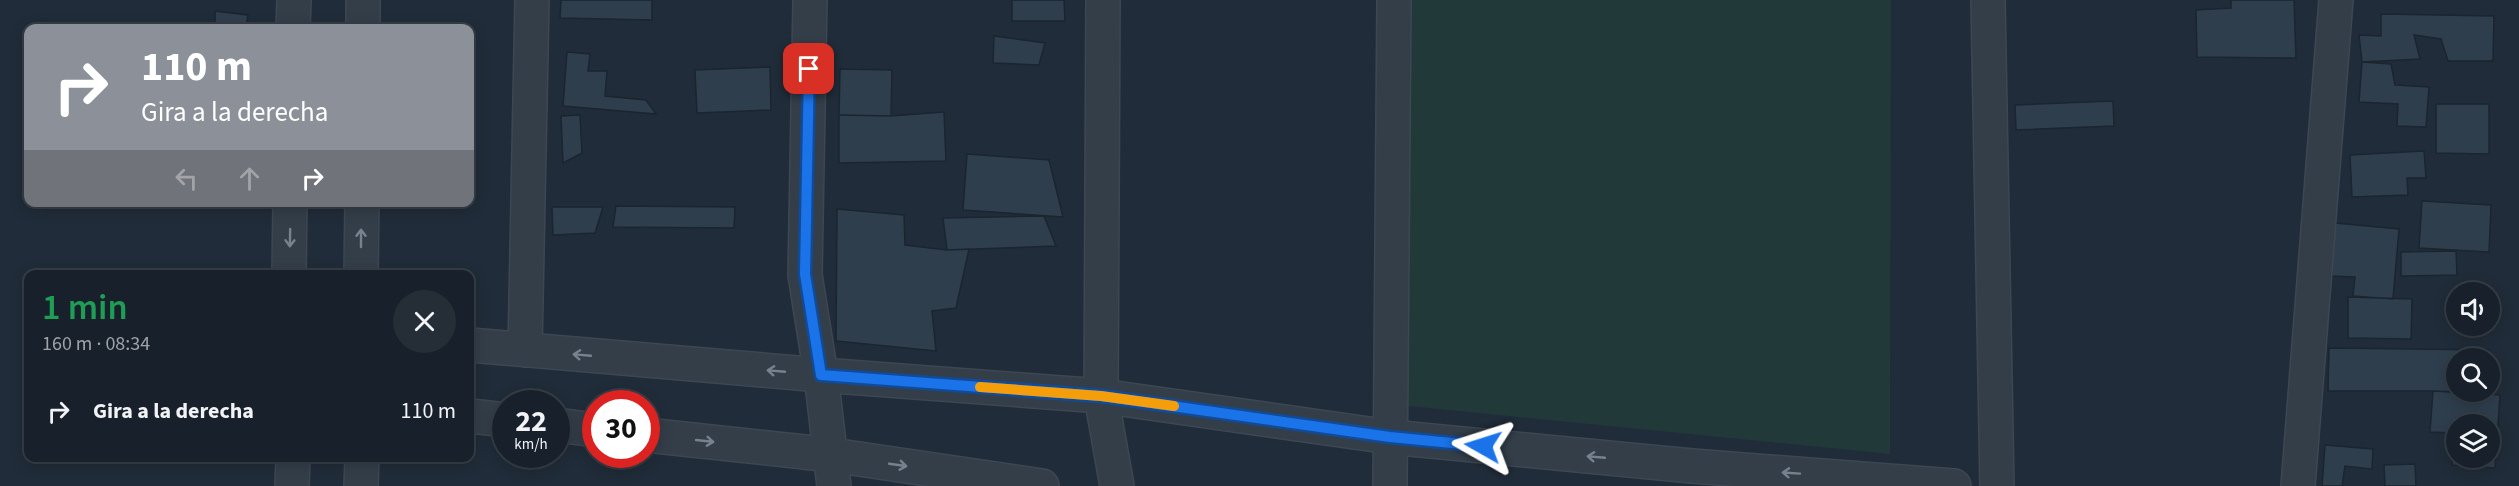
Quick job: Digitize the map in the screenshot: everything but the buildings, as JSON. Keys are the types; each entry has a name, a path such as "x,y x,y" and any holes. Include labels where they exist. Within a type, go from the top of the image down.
{"street":[{"path":"293,24 294,0"},
{"path":"363,0 363,24"},
{"path":"525,350 532,0"},
{"path":"810,0 805,274 833,470"},
{"path":"1103,0 1101,396 1117,486"},
{"path":"1390,486 1394,0"},
{"path":"1989,0 1997,486"},
{"path":"2298,486 2336,0"},
{"path":"289,270 290,207"},
{"path":"361,270 362,207"},
{"path":"474,345 1101,396 1390,437 1692,476 1954,486"},
{"path":"474,416 492,418"},
{"path":"660,438 833,470 1042,486"},
{"path":"292,486 293,462"},
{"path":"361,486 362,462"}],"green space":[{"path":"1391,0 1891,0 1890,454 1389,404"}],"slow traffic":[{"path":"980,387 1101,396 1174,406"}],"route":[{"path":"809,69 805,274 821,375 1101,396 1390,437 1483,446"}]}
